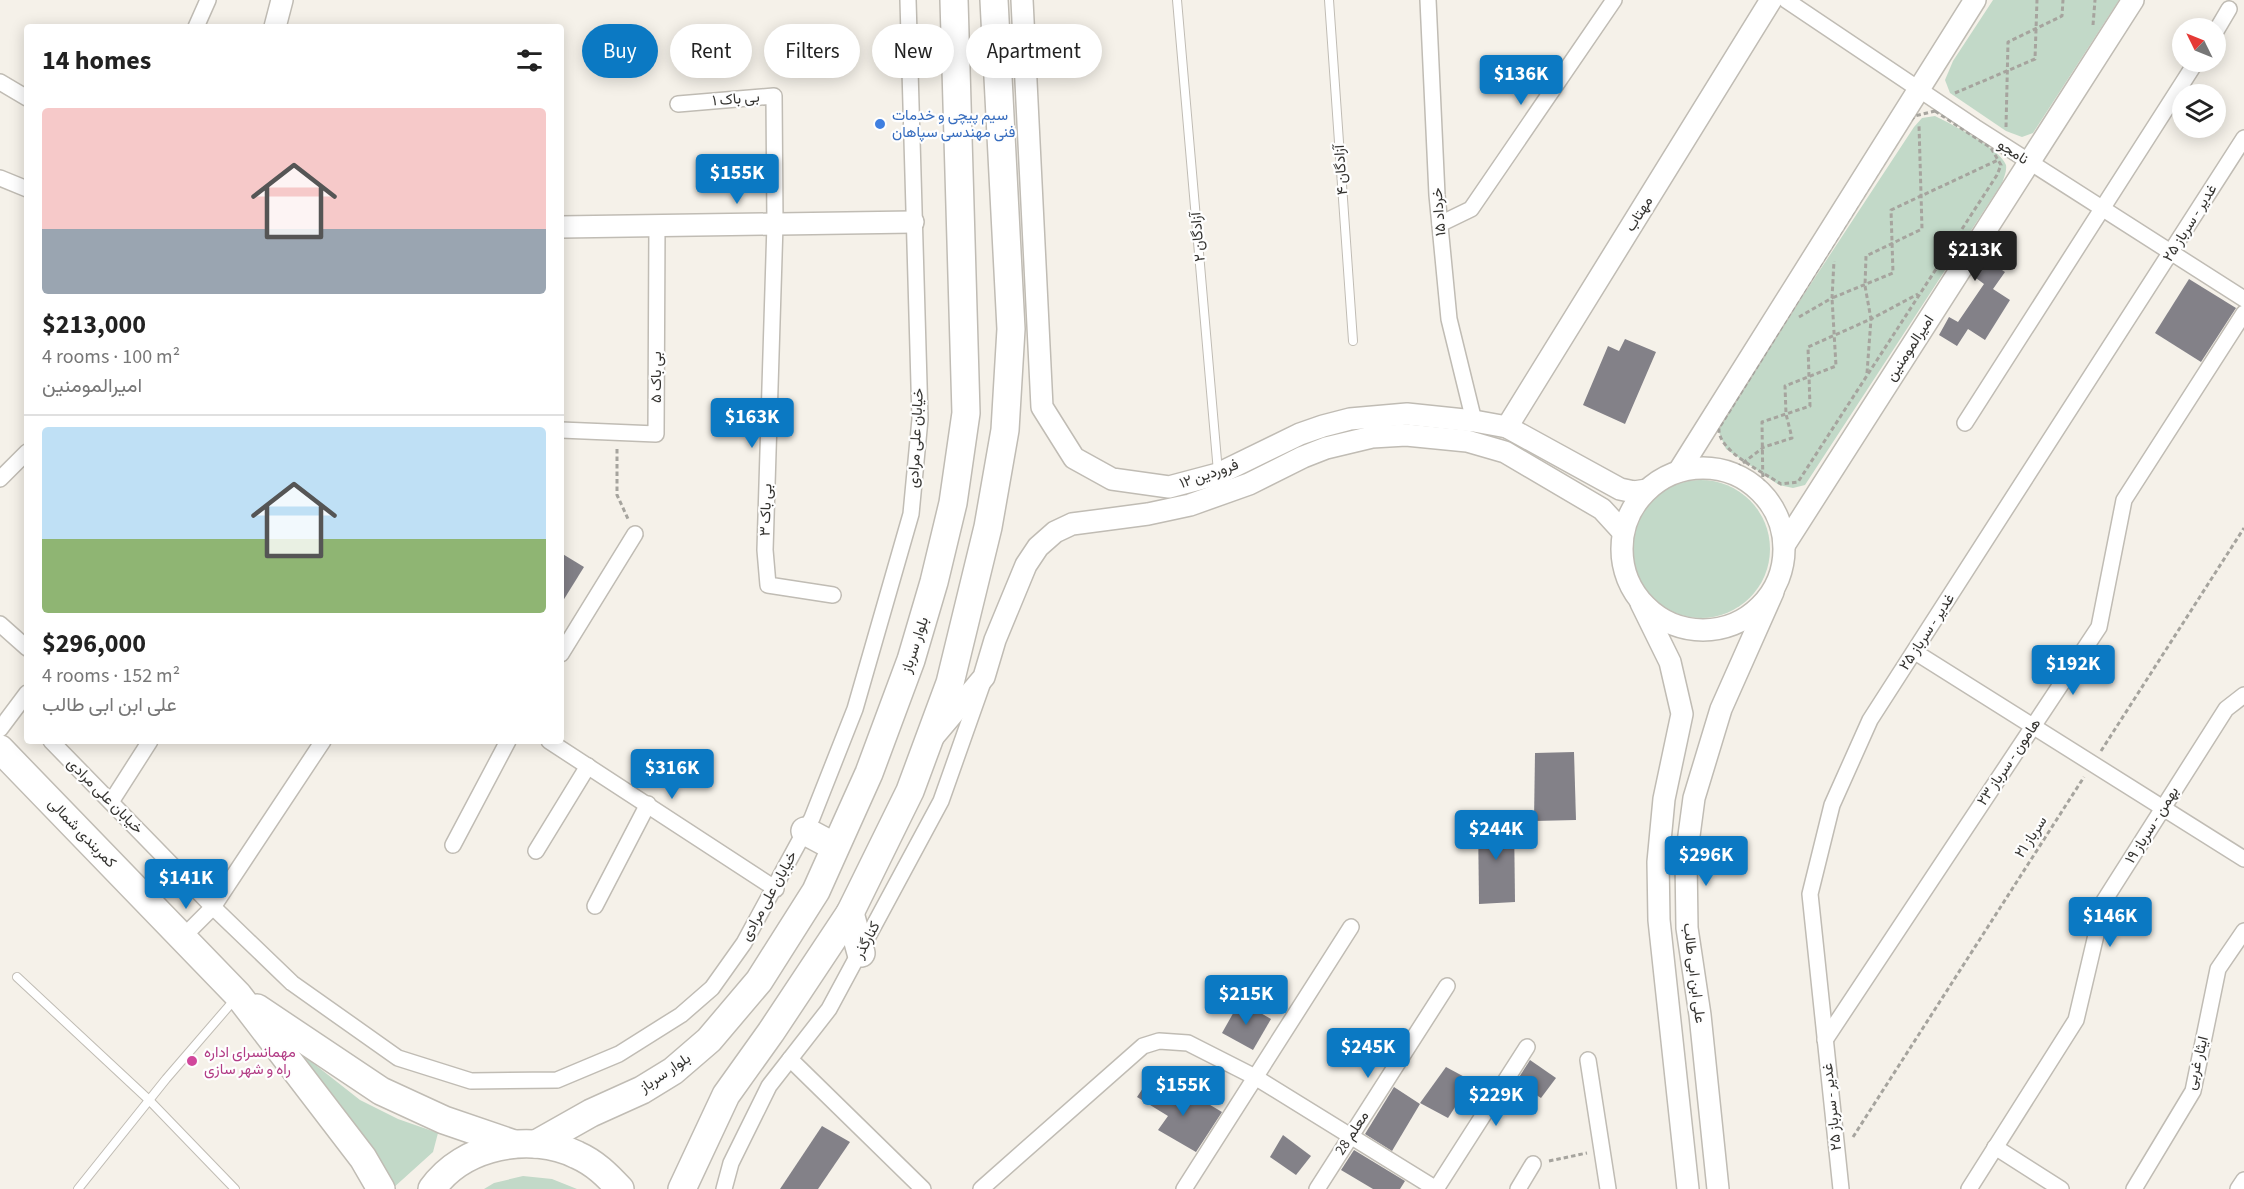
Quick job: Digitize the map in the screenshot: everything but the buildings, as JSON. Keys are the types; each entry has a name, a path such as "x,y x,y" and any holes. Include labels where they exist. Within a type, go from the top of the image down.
{"highway":[{"name":"بلوار سرباز","path":"525,1144 652,1084 673,1071 709,1040 759,981 816,891 869,773 911,660 934,582 953,504 966,413 954,0"},
{"path":"682,1189 726,1095 850,914 910,790 950,683 988,527 1005,430 1011,329 994,0"},
{"name":"کمربندی شمالی","path":"0,749 238,995"},
{"path":"805,831 835,847"},
{"path":"850,914 861,952"},
{"path":"238,995 381,1091 444,1120 525,1144 577,1155 605,1172 620,1189"},
{"path":"238,995 363,1158 381,1189"},
{"path":"432,1189 459,1163 485,1150 525,1144"}],"street":[{"path":"197,24 208,0"},
{"path":"276,24 282,0"},
{"name":"خیابان علی مرادی","path":"54,744 213,907 292,983 398,1058 471,1081 557,1080 619,1054 673,1020 696,1002 712,988 744,943 805,831 855,709 911,514 920,419 908,0"},
{"name":"۱۲ فروردین","path":"1022,0 1042,407 1074,458 1112,479 1169,487 1218,474 1300,434 1350,419 1407,414 1507,427 1620,489 1634,492 1647,490"},
{"name":"۱۵ خرداد","path":"1428,0 1440,224 1449,319 1474,421"},
{"path":"1440,224 1471,208 1614,0"},
{"name":"مهتاب","path":"1507,427 1771,0"},
{"name":"نامجو","path":"1786,0 1917,90 2244,298"},
{"path":"1679,471 1975,0"},
{"name":"امیرالمومنین","path":"1785,544 2133,0"},
{"path":"2224,18 2229,9"},
{"path":"1965,423 2190,72"},
{"path":"0,82 24,96"},
{"name":"بی باک ۱","path":"678,104 774,96 776,224"},
{"name":"غدیر - سرباز ۲۵","path":"1841,1189 1810,894 1832,805 1870,720 2244,138"},
{"path":"0,178 24,188"},
{"path":"564,227 913,222"},
{"name":"بی باک ۳","path":"776,224 765,550 768,585 833,595"},
{"name":"بی باک ۵","path":"564,429 656,434 657,225"},
{"name":"هامون - سرباز ۲۳","path":"1825,1040 2099,627 2124,500 2244,313"},
{"path":"1467,441 1474,421"},
{"name":"۱۲ فروردین","path":"928,743 984,677 995,640 1026,565 1038,547 1055,532 1072,524 1148,514 1190,505 1250,484 1303,457 1351,441 1406,435 1467,441 1505,452 1602,509 1623,532"},
{"path":"0,480 24,455"},
{"path":"1738,466 1748,480 1763,482 1778,516 1785,544 1782,569 1773,592 1756,611 1742,620 1710,630 1684,629 1661,619 1641,603 1628,582 1622,558 1623,532 1632,509 1647,490 1679,471 1738,466"},
{"path":"564,649 635,534"},
{"name":"علی ابن ابی طالب","path":"1718,1189 1700,1015 1687,928 1686,858 1694,798 1721,709 1773,592"},
{"name":"علی ابن ابی طالب","path":"1641,603 1670,662 1682,714 1664,799 1658,862 1659,920 1689,1189"},
{"path":"0,624 24,645"},
{"path":"1915,652 2244,859"},
{"name":"کنارگذر","path":"724,1189 731,1163 764,1096 829,1009 941,801 984,677"},
{"name":"بهمن - سرباز ۱۹","path":"1969,1189 2076,1020 2104,901 2226,709 2244,695"},
{"path":"0,729 22,712"},
{"path":"111,802 148,744"},
{"path":"183,936 213,907 321,744"},
{"path":"453,844 506,744"},
{"path":"554,744 776,888"},
{"path":"536,851 588,766"},
{"path":"595,906 648,804"},
{"path":"1184,1189 1351,927"},
{"name":"ایثار غربی","path":"2134,1189 2193,1091 2218,969 2244,931"},
{"name":"معلم 28","path":"1317,1189 1447,986"},
{"path":"981,1189 1143,1046 1159,1041 1188,1043 1255,1077 1436,1189 1527,1047"},
{"path":"790,1059 923,1189"},
{"path":"1588,1060 1608,1189"},
{"path":"1995,1147 2061,1189"},
{"path":"1518,1189 1533,1164"},
{"path":"2238,1189 2244,1180"}],"lane":[{"name":"آزادگان ۲","path":"1177,0 1218,474"},
{"name":"آزادگان ۴","path":"1329,0 1353,340"},
{"path":"17,977 149,1100 234,1189"},
{"path":"78,1189 149,1100 238,995"}],"path":[{"path":"1953,94 2034,59 2037,0"},
{"path":"1996,122 2007,129 2008,42 2062,16 2063,0"},
{"path":"2092,32 2098,24"},
{"path":"1948,91 1961,99"},
{"path":"1935,111 1991,147 1999,160 2001,165 1997,175 1798,482 1781,484 1763,482 1738,466 1718,435 1719,428 1908,123 1918,115 1935,111"},
{"path":"1867,374 1871,319 1864,286 1866,256 1922,228 1918,115"},
{"path":"1738,466 1764,447 1792,438 1786,414 1785,386 1836,366 1832,298 1893,273 1891,210 1999,160"},
{"path":"1920,293 1939,304"},
{"path":"1763,482 1762,422 1810,406 1807,378 1808,347 1835,333 1871,319 1920,293"},
{"path":"1867,374 1886,387"},
{"path":"617,432 618,495 635,534"},
{"name":"سرباز ۲۱","path":"1838,1160 2244,528"},
{"path":"1533,1164 1603,1150"}],"green space":[{"path":"1993,0 2119,0 2033,133 2022,137 2006,131 1950,93 1945,80 1953,61"},
{"path":"1935,116 1975,138 2002,159 2006,167 2002,183 1805,485 1793,488 1779,485 1726,449 1718,430 1722,419 1914,127 1922,118"},
{"path":"1701,480 1727,485 1750,500 1765,523 1770,549 1765,575 1750,598 1727,613 1701,618 1675,613 1652,598 1637,575 1632,549 1637,523 1652,500 1675,485"},
{"path":"299,1052 360,1100 398,1119 438,1133 433,1152 392,1189 295,1055"},
{"path":"523,1176 552,1179 577,1189 484,1189 494,1183"}],"place":[{"name":"سیم پیچی و خدمات فنی مهندسی سپاهان","path":"880,124"},
{"name":"مهمانسراى اداره راه و شهر سازى","path":"192,1061"}]}
